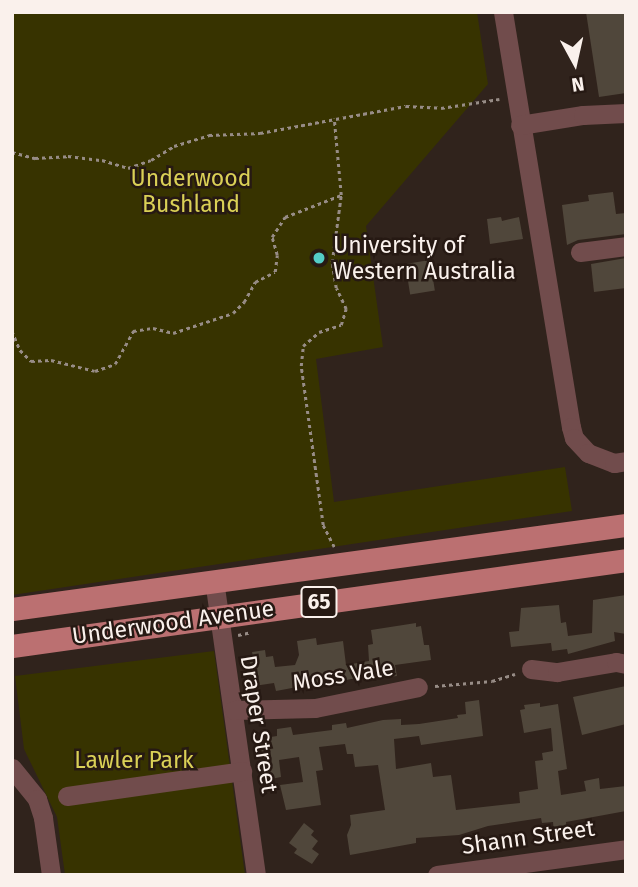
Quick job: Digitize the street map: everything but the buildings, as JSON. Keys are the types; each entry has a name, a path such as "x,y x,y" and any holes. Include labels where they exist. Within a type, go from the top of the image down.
{"main road":[{"name":"Underwood Avenue","path":"12,609 626,525"},
{"name":"Underwood Avenue","path":"12,646 626,560"}],"street":[{"path":"503,12 574,438 588,453 600,459 614,463 626,461"},
{"path":"520,125 583,115 626,113"},
{"path":"580,252 626,246"},
{"name":"Draper Street","path":"214,580 256,875"},
{"path":"531,669 557,673 616,662 626,664"},
{"name":"Moss Vale","path":"234,710 315,708 418,687"},
{"path":"12,768 28,785 43,818 51,875"},
{"path":"67,796 242,771"},
{"name":"Shann Street","path":"437,875 626,849"}],"path":[{"path":"12,152 35,158 68,156 91,159 128,168 152,160 174,146 209,135 260,134 406,106 441,108 499,99"},
{"path":"334,118 341,195 332,262 336,288 346,309 341,325 319,332 303,346 302,366 323,525 334,547"},
{"path":"12,331 20,350 31,361 51,360 95,371 115,364 133,331 152,328 173,333 233,313 244,302 255,282 275,272 277,255 272,237 285,218 341,195"},
{"path":"418,687 492,681 531,669"}],"green space":[{"name":"Underwood Bushland","path":"12,12 477,12 488,84 366,226 383,347 316,359 334,502 565,467 572,511 12,595"},
{"name":"Lawler Park","path":"214,651 245,875 65,875 57,817 24,749 15,676"}],"place":[{"name":"University of Western Australia","path":"319,258"}]}
